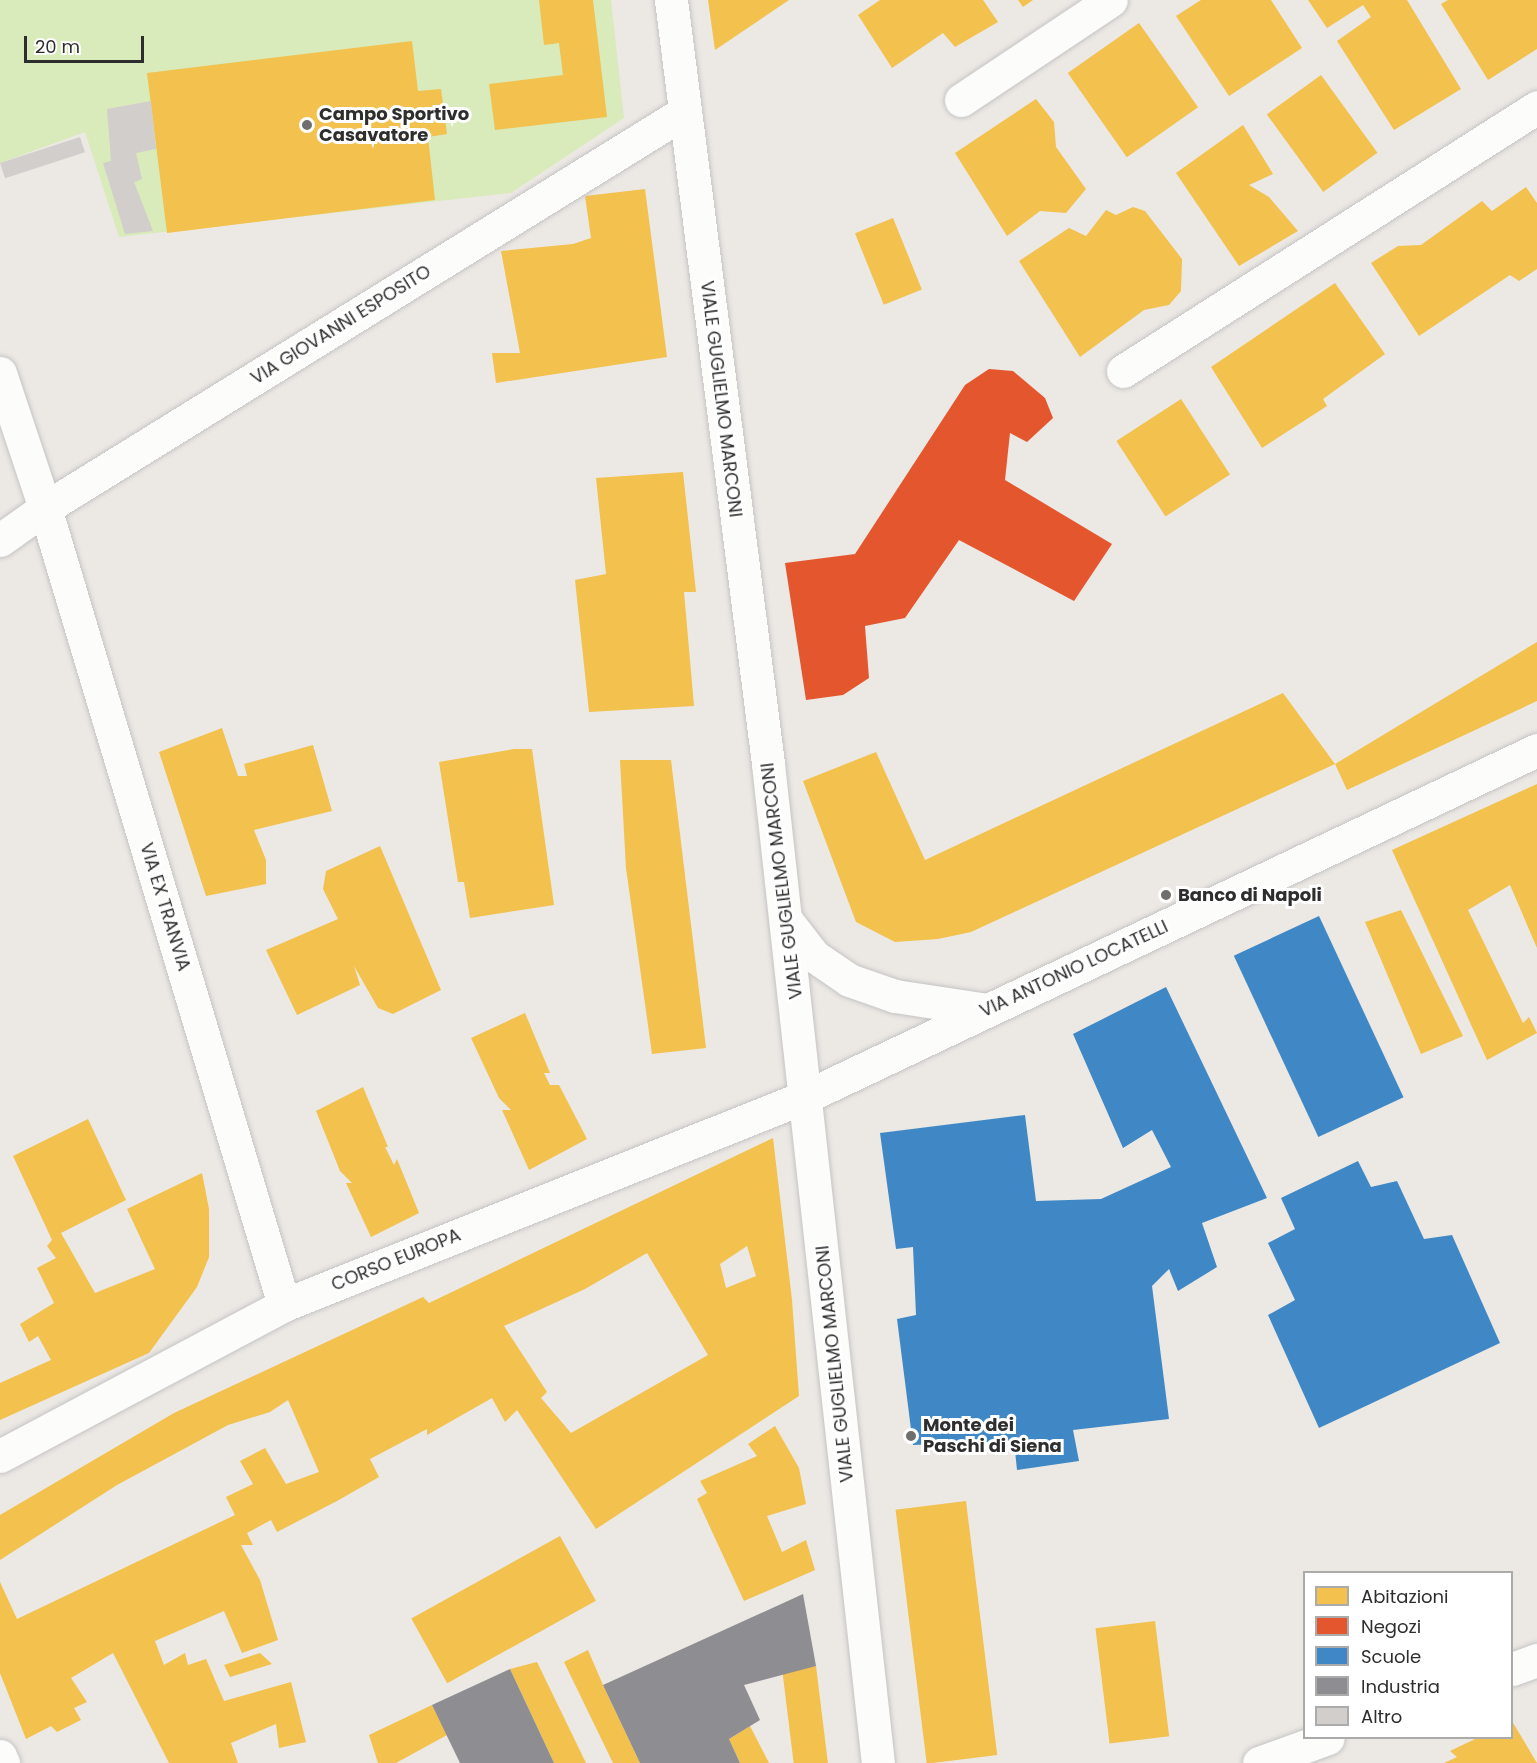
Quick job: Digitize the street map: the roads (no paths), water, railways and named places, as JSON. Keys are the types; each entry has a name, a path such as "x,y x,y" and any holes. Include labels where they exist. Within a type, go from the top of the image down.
{"street":[{"name":"VIALE GUGLIELMO MARCONI","path":"671,0 683,113 807,1096 878,1763"},
{"path":"961,100 1111,0"},
{"path":"1123,371 1537,107"},
{"name":"VIA GIOVANNI ESPOSITO","path":"0,540 45,508 683,113"},
{"name":"VIA EX TRANVIA","path":"0,373 45,508 284,1305"},
{"name":"VIA ANTONIO LOCATELLI","path":"807,1096 1537,750"},
{"path":"786,920 814,956 849,980 895,996 986,1010"},
{"name":"CORSO EUROPA","path":"0,1456 284,1305 807,1096"},
{"path":"1259,1763 1323,1739"},
{"path":"0,1756 3,1763"}],"place":[{"name":"Campo Sportivo Casavatore","path":"307,125"},
{"name":"Banco di Napoli","path":"1166,895"},
{"name":"Monte dei Paschi di Siena","path":"911,1436"}]}
